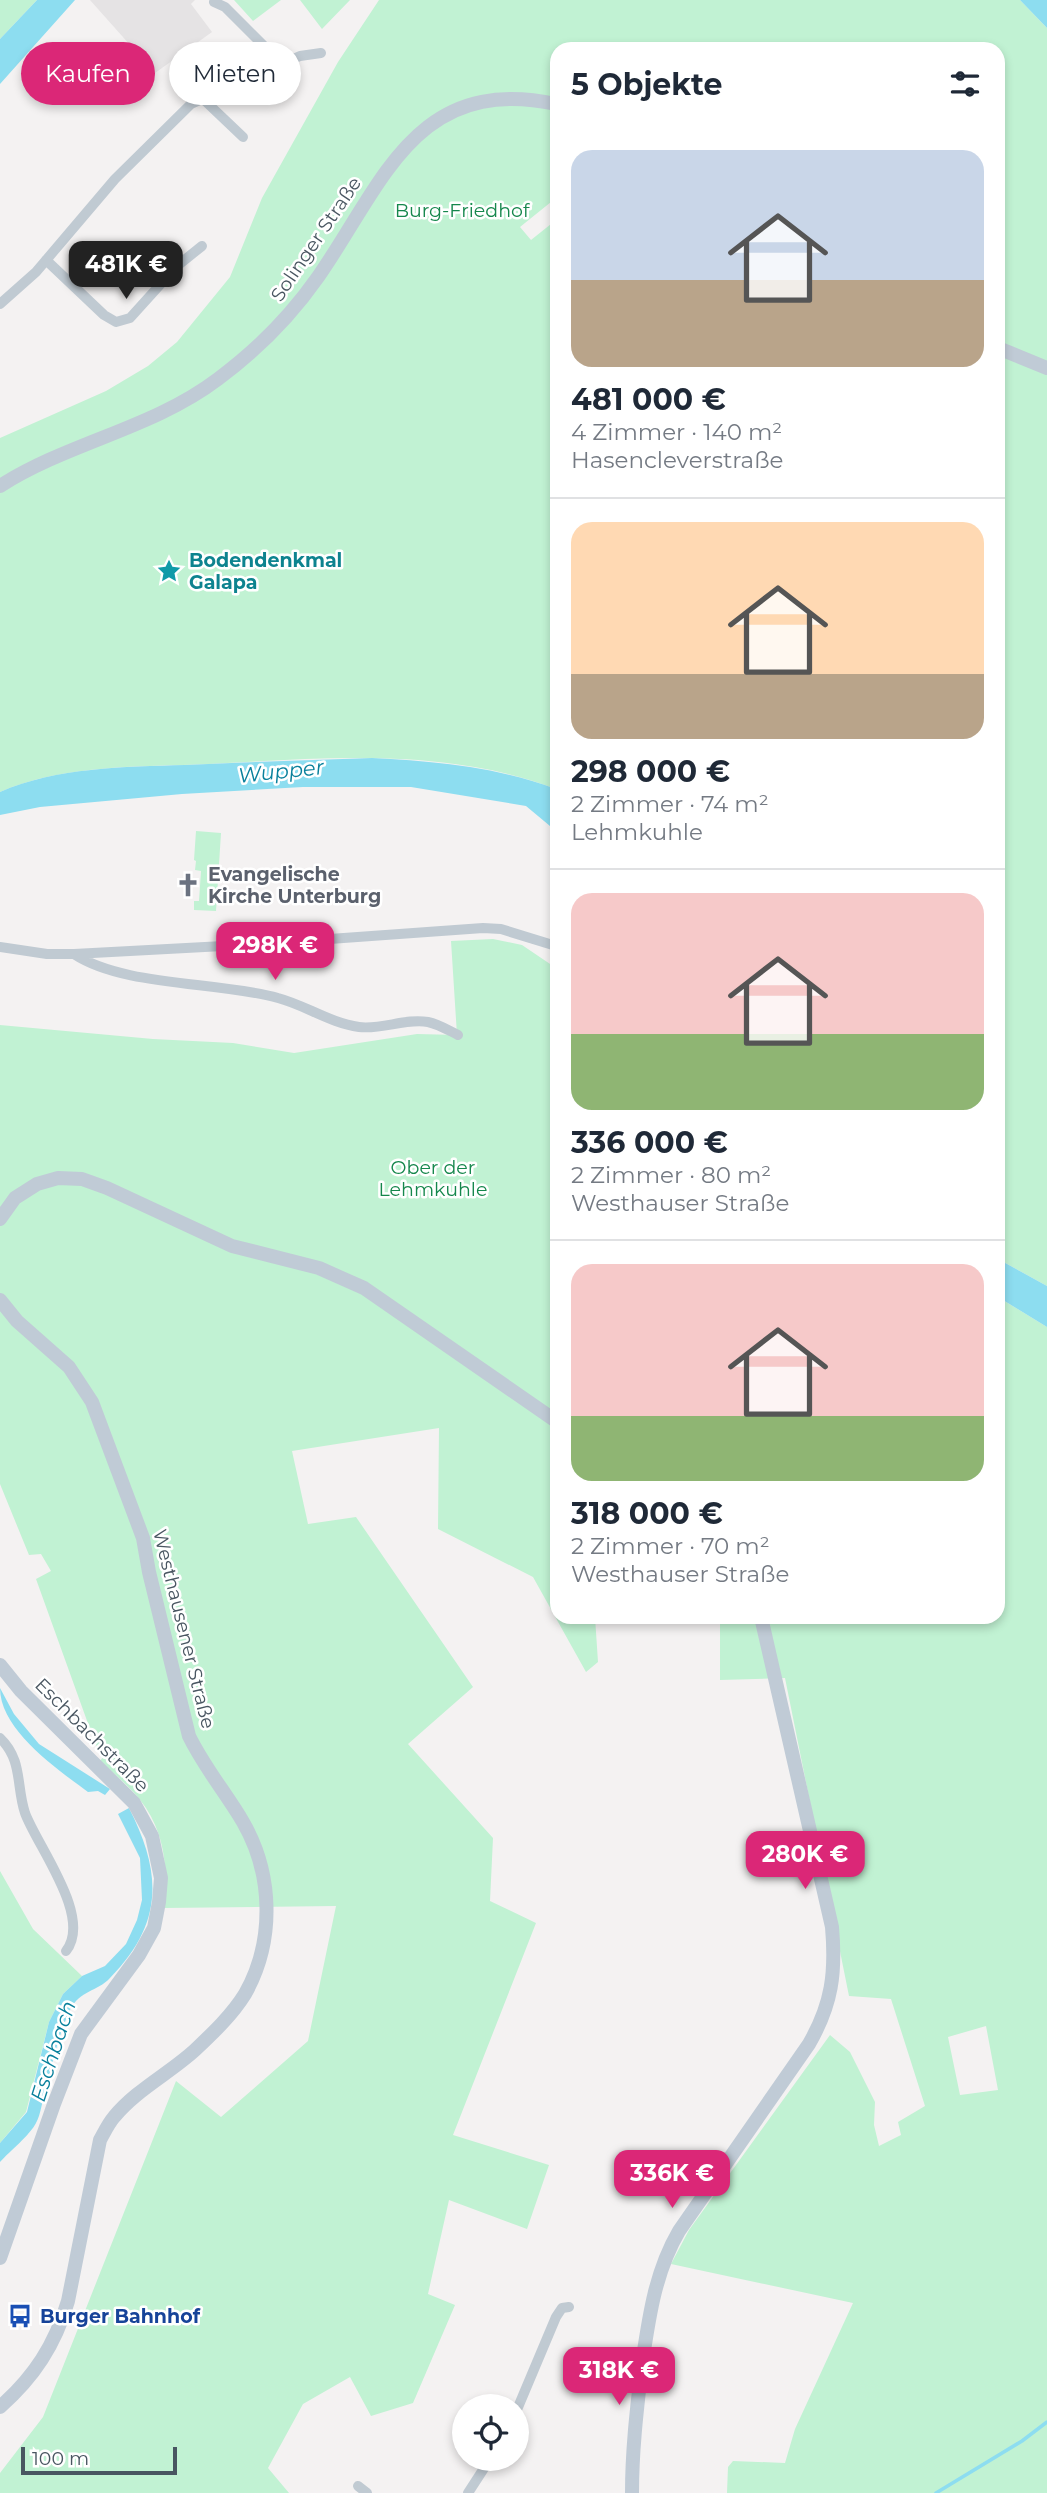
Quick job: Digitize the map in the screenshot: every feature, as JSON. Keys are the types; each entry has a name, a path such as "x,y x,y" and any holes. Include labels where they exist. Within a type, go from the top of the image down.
{"main road":[{"name":"Solinger Straße","path":"0,486 44,463 167,410 207,387 245,358 298,304 391,165 414,138 430,125 457,109 489,100 518,99 550,103"},
{"path":"1005,351 1047,368"},
{"path":"0,1219 15,1198 37,1184 64,1178 92,1182 232,1246 319,1268 364,1288 550,1417"},
{"name":"Westhausener Straße","path":"0,1300 17,1321 69,1367 92,1402 143,1538 185,1723 197,1752 243,1822 256,1848 263,1871 267,1908 262,1947 244,1995 205,2040 114,2117 100,2140 61,2325 38,2368 0,2407"},
{"path":"632,2493 632,2442 646,2331 664,2260 679,2231 809,2044 822,2018 832,1987 832,1927 763,1624"},
{"name":"Eschbachstraße","path":"0,1665 14,1684 134,1803 152,1836 161,1878 153,1928 139,1955 81,2034 0,2258"}],"street":[{"path":"214,2 225,7 260,42"},
{"path":"301,56 321,53"},
{"path":"0,304 29,279 115,178 180,113 192,105"},
{"path":"209,105 243,137"},
{"path":"46,260 104,316 111,321 121,322 132,317 177,266 202,247"},
{"path":"0,947 47,954 74,954 483,929 501,929 550,944"},
{"path":"74,954 92,964 145,978 213,985 280,998 353,1026 375,1027 425,1022 458,1035"},
{"path":"0,1738 16,1760 25,1813 63,1888 74,1928 73,1940 66,1951"},
{"path":"524,2394 556,2318 562,2308 569,2307"},
{"path":"468,2493 482,2471"}],"shaded area":[{"path":"90,0 195,0 191,4 212,32 198,42 169,42 169,63 155,73 155,42 127,42"}],"green space":[{"path":"0,0 37,0 0,39"},
{"path":"234,0 281,0 253,21"},
{"path":"300,0 350,0 322,29"},
{"name":"Burg-Friedhof","path":"379,0 1020,0 1047,28 1047,1286 1005,1263 1005,42 550,42 550,203 520,227 531,240 550,225 550,787 515,776 429,761 341,758 103,769 50,776 0,792 0,438 106,391 148,366 177,342 230,277 262,198 338,62"},
{"path":"196,831 221,833 216,911 194,910 194,901 199,901 201,871 195,870"},
{"name":"Ober der Lehmkuhle","path":"493,939 522,945 550,964 550,1607 533,1577 438,1529 439,1428 292,1451 308,1524 356,1517 473,1687 408,1744 493,1838 490,1901 536,1923 453,2135 549,2165 527,2229 449,2200 428,2294 455,2305 413,2403 371,2416 350,2377 303,2404 268,2468 289,2493 0,2493 0,2473 43,2417 176,2081 221,2117 308,2041 336,1906 163,1908 164,1856 153,1820 136,1795 100,1761 103,1757 95,1743 36,1579 51,1571 41,1554 29,1555 0,1484 0,1025 153,1039 233,1043 294,1053 417,1034 457,1035 451,941"},
{"path":"1005,1301 1047,1327 1047,2493 727,2493 728,2467 733,2461 785,2463 795,2429 853,2303 671,2264 689,2230 830,2035 850,2052 875,2102 874,2125 879,2146 901,2135 898,2122 925,2106 891,1999 849,1996 785,1678 720,1680 720,1624 1005,1624","holes":["986,2026 998,2090 960,2095 948,2037"]},
{"path":"559,1624 595,1624 598,1662 586,1672"},
{"path":"0,1871 33,1929 82,1976 63,1994 49,2022 26,2112 0,2143"}],"water":[{"path":"37,0 75,0 38,42 21,42 21,60 0,84 0,39"},
{"path":"1020,0 1047,0 1047,28"},
{"name":"Wupper","path":"372,758 466,766 512,775 550,787 550,826 526,806 411,787 303,787 182,794 40,807 0,815 0,792 22,784 68,773 138,767"},
{"path":"1005,1263 1047,1286 1047,1327 1005,1301"},
{"path":"0,1688 14,1714 39,1744 110,1789 105,1795 98,1791 88,1792 32,1747 9,1719"},
{"name":"Eschbach","path":"129,1808 148,1854 152,1876 148,1917 128,1958 110,1978 74,2003 59,2040 38,2119 29,2133 0,2162 0,2143 27,2112 49,2022 63,1994 82,1976 105,1966 126,1944 137,1920 142,1900 140,1858 118,1814"}],"waterway":[{"path":"936,2493 1022,2441 1047,2422"}],"place":[{"name":"Bodendenkmal Galapa","path":"169,571"},
{"name":"Evangelische Kirche Unterburg","path":"188,885"},
{"name":"Burger Bahnhof","path":"20,2316"}]}
